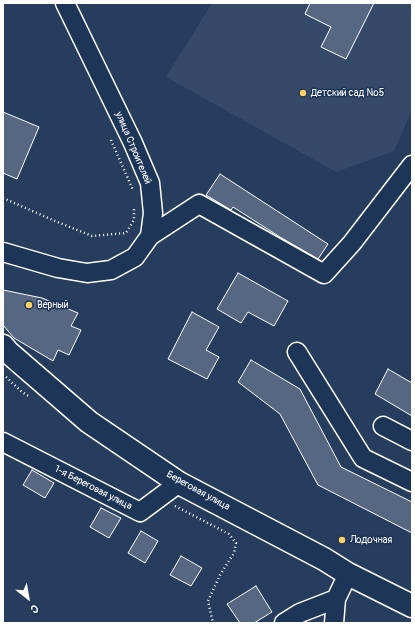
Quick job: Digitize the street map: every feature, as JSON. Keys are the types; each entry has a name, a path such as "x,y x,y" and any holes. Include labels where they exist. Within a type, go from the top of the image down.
{"main road":[{"name":"Береговая улица","path":"3,346 89,422 171,489 324,559 348,574 412,606"}],"street":[{"path":"51,3 67,7"},
{"name":"улица Строителей","path":"3,252 58,268 88,273 111,270 135,257 150,236 153,213 150,183 133,143 67,7"},
{"path":"150,236 199,204 324,274 352,244 412,165"},
{"path":"297,352 363,458 412,482"},
{"path":"383,426 412,441"},
{"name":"1-я Береговая улица","path":"3,442 140,512 171,489"},
{"path":"334,623 336,599 348,574"},
{"path":"284,623 300,613 336,599"}],"path":[{"path":"109,135 135,194"},
{"path":"3,198 92,236 126,233 134,220 134,201"},
{"path":"171,489 173,505 230,534 236,543 234,553 220,575 208,601 213,623"}],"shaded area":[{"name":"Детский сад №5","path":"212,3 412,3 412,110 394,151 336,172 166,77"}],"building":[{"path":"310,3 374,3 346,59 321,47 331,27 305,14"},
{"path":"3,112 39,127 17,179 3,173"},
{"path":"220,174 328,244 318,259 233,207 231,210 206,195"},
{"path":"238,273 288,301 274,326 248,312 241,323 217,309"},
{"path":"3,290 42,298 78,313 71,326 81,330 69,355 58,350 53,361 14,338 3,325"},
{"path":"192,312 219,327 206,350 219,357 207,379 168,359"},
{"path":"251,360 300,389 341,467 412,502 412,533 318,485 280,414 238,382"},
{"path":"388,369 412,383 412,416 375,394"},
{"path":"32,470 54,483 45,498 23,485"},
{"path":"101,508 121,518 109,538 90,527"},
{"path":"141,531 158,541 145,563 128,553"},
{"path":"181,556 202,568 191,586 170,575"},
{"path":"256,586 272,612 254,623 240,623 227,604"}],"place":[{"name":"Детский сад №5","path":"303,93"},
{"name":"Верный","path":"29,305"},
{"name":"Лодочная","path":"342,540"}]}
